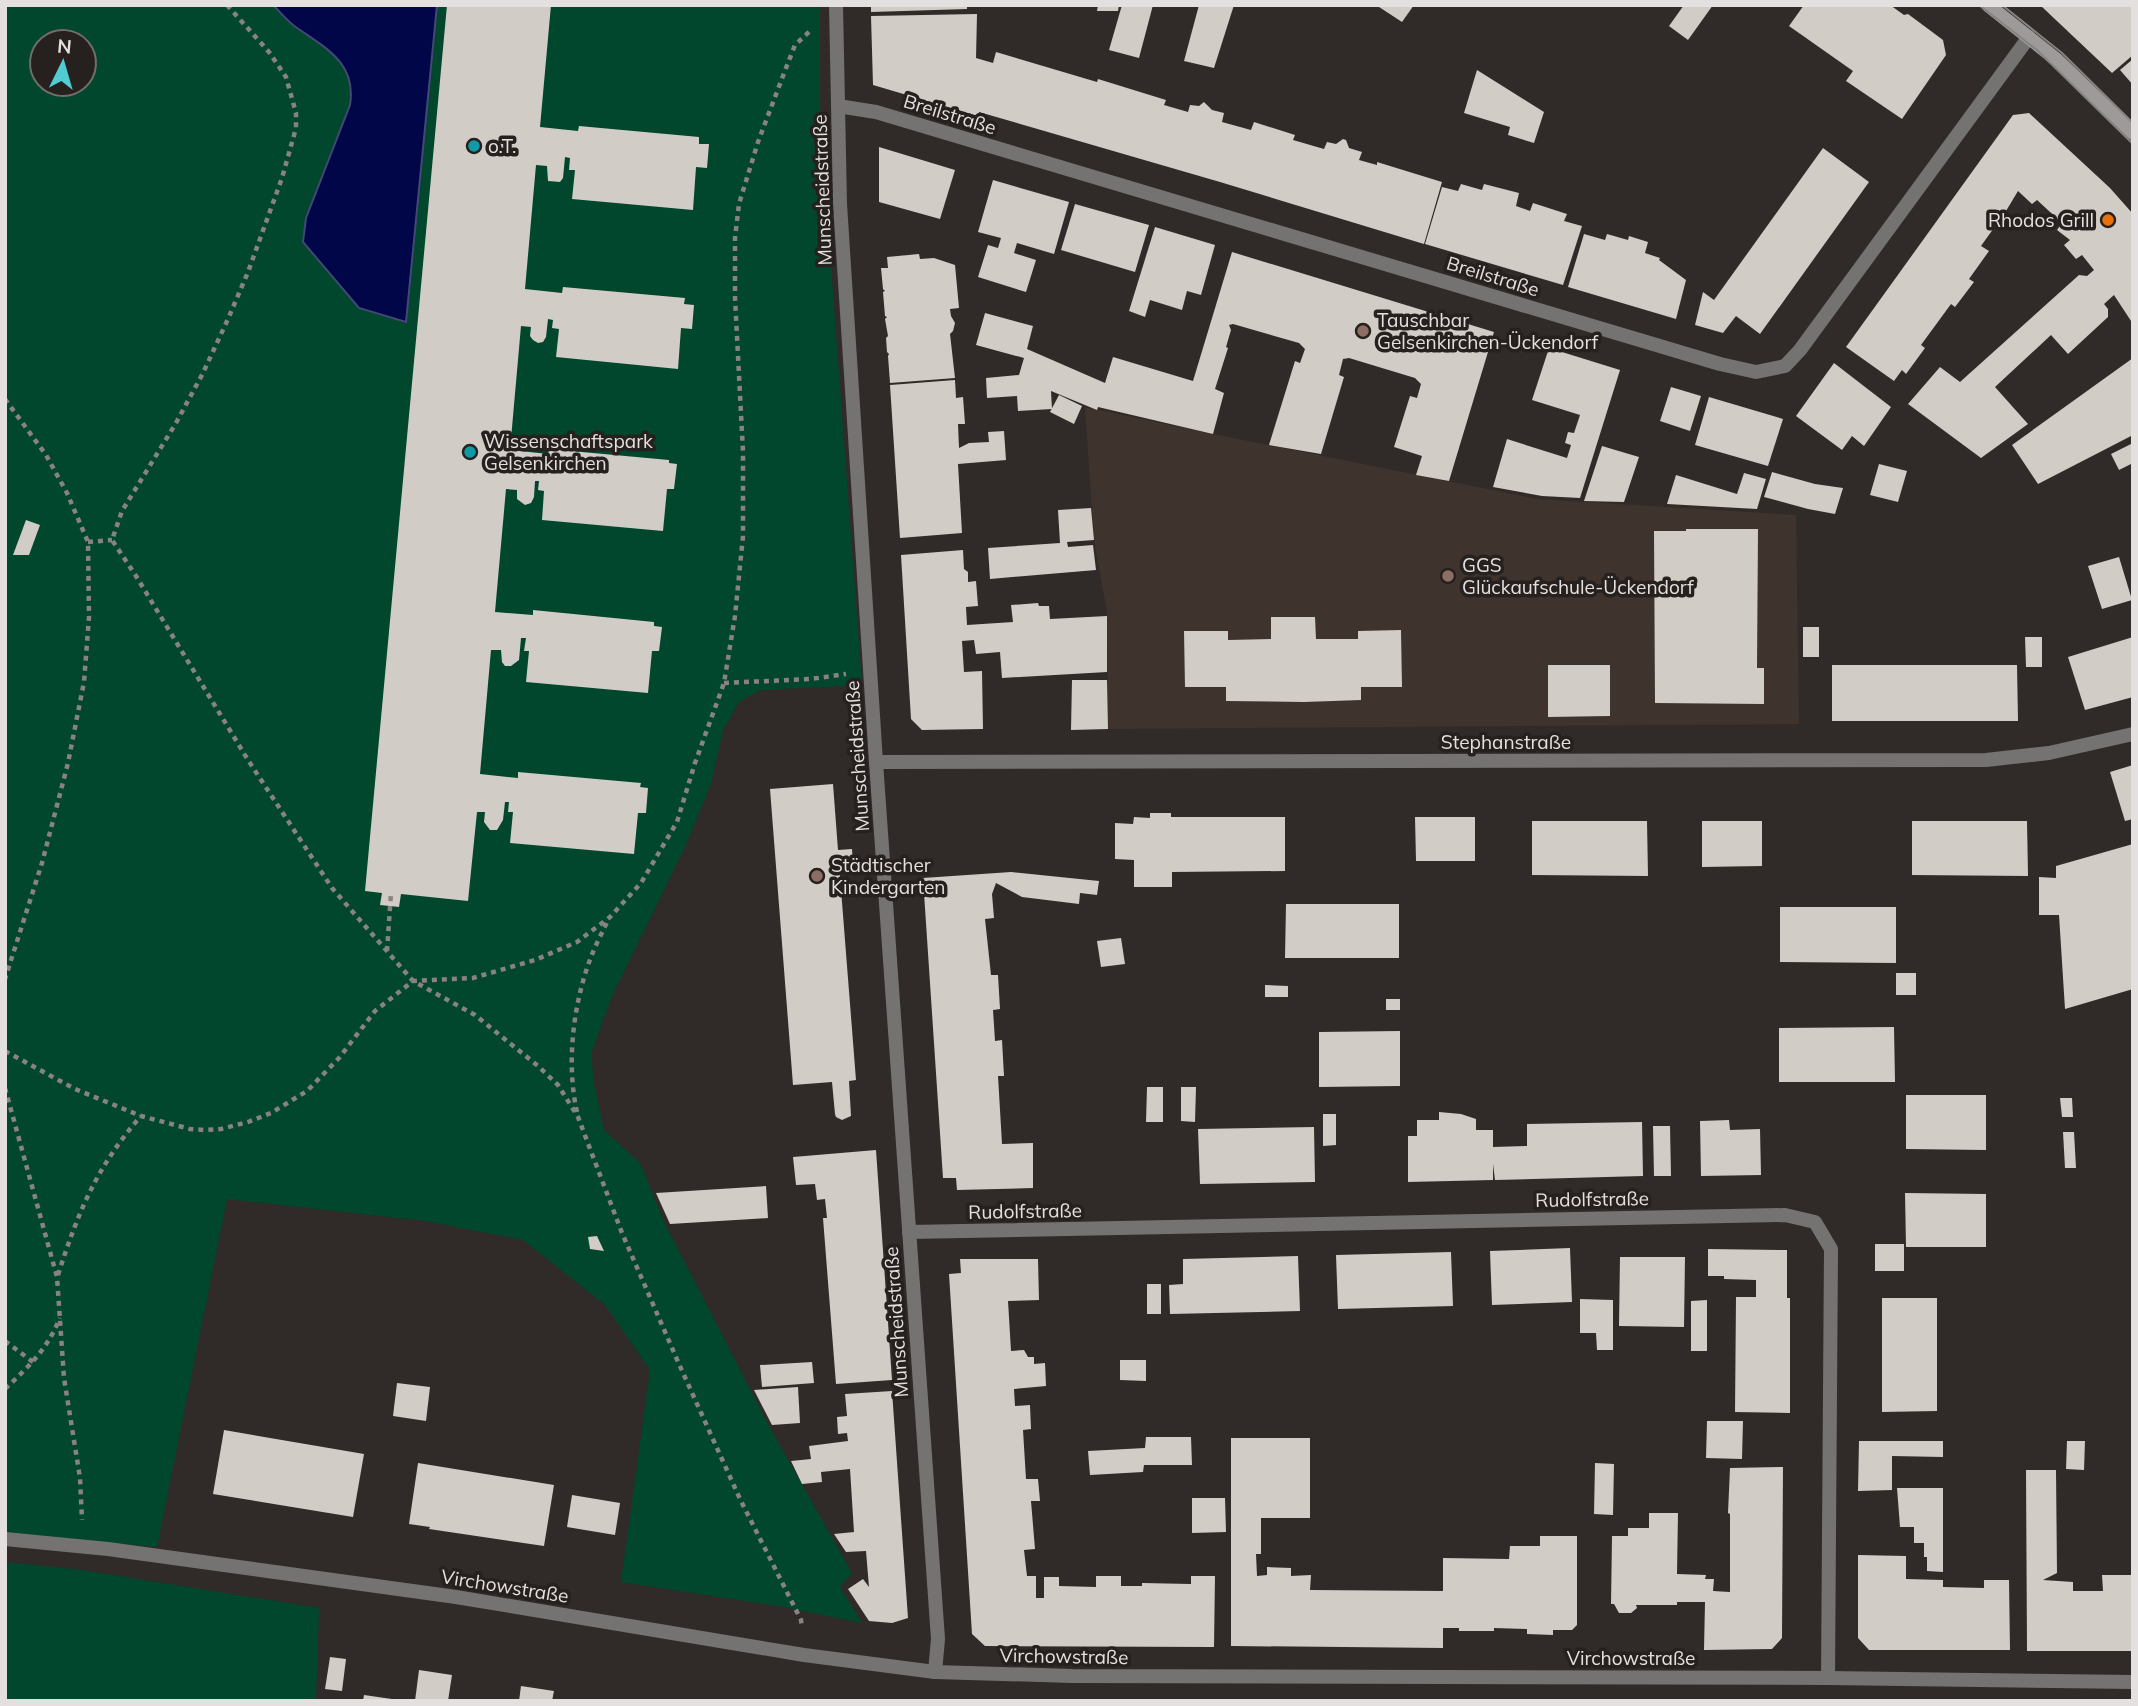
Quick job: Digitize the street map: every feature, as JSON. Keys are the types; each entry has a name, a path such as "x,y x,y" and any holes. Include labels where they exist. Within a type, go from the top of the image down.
{"main road":[{"path":"1988,5 2075,77 2133,133"}],"street":[{"name":"Munscheidstraße","path":"836,6 840,204 876,762 938,1639 935,1672"},
{"name":"Breilstraße","path":"838,106 876,112 1694,356 1756,372 1785,366 1800,350 2029,37"},
{"name":"Stephanstraße","path":"876,762 1986,760 2049,753 2133,734"},
{"name":"Rudolfstraße","path":"909,1232 1785,1215 1815,1222 1830,1249 1828,1678"},
{"name":"Virchowstraße","path":"5,1539 81,1546 456,1597 804,1655 935,1672 1086,1676 1828,1678 2133,1682"}],"path":[{"path":"112,540 122,511 187,402 228,319 270,213 296,128 296,113 286,78 269,52 227,5"},
{"path":"5,1051 75,1089 141,1116 190,1129 221,1129 271,1113 307,1091 339,1058 375,1011 413,981 473,978 535,960 577,942 610,918 641,883 677,822 724,683 735,616 743,536 743,452 735,286 735,238 739,204 758,142 795,45 836,6"},
{"path":"5,399 46,456 67,494 88,542 89,617 84,682 68,763 46,851 5,979"},
{"path":"88,542 112,540"},
{"path":"112,540 248,760 332,888 413,981 475,1015 538,1066 558,1085 578,1117"},
{"path":"724,683 811,680 871,670"},
{"path":"387,952 391,893"},
{"path":"610,918 590,959 579,998 573,1044 573,1093 578,1117 622,1233 679,1364 740,1499 801,1620 804,1655"},
{"path":"5,1088 57,1278 64,1378 80,1478 81,1546"},
{"path":"57,1278 88,1194 109,1155 141,1116"},
{"path":"5,1389 33,1362 51,1339 60,1318"},
{"path":"5,1341 33,1362"}],"shaded area":[{"path":"273,5 437,5 406,322 359,308 303,242 306,218 350,105 351,90 343,66 335,57 293,25"},
{"name":"GGS Glückaufschule-Ückendorf","path":"1085,407 1537,499 1796,515 1799,724 1108,729 1107,613 1094,540"}],"green space":[{"name":"Wissenschaftspark Gelsenkirchen","path":"5,5 820,5 820,117 862,685 760,690 739,702 723,730 711,784 685,847 612,996 591,1054 594,1084 604,1130 640,1163 665,1224 769,1426 852,1573 840,1587 862,1623 783,1607 621,1582 650,1370 605,1305 523,1240 425,1221 227,1199 157,1547 5,1534"},
{"path":"5,1562 82,1570 319,1608 316,1701 5,1701"}],"building":[{"name":"Wissenschaftspark Gelsenkirchen","path":"447,5 551,5 540,127 578,131 579,126 699,137 699,144 709,144 707,168 696,167 693,210 572,199 575,170 569,170 570,158 565,157 563,178 560,182 548,181 547,166 536,165 525,289 562,293 563,287 685,298 684,304 694,305 692,329 681,328 678,369 556,357 559,329 552,328 553,320 548,319 546,337 543,342 538,343 530,336 531,327 521,326 510,450 548,454 549,449 669,460 669,463 677,464 674,489 667,489 663,531 542,520 544,491 538,490 539,481 535,481 531,503 525,505 517,499 517,490 506,489 495,612 533,615 533,610 654,622 654,626 662,627 659,651 652,651 648,693 526,682 529,651 524,651 526,638 521,638 519,660 511,666 505,666 502,662 501,650 491,650 480,774 518,778 518,772 641,783 640,787 648,788 646,813 638,813 634,854 510,843 513,812 508,812 509,802 505,802 503,820 497,830 490,830 484,822 485,812 477,812 468,901 401,894 399,907 380,905 382,893 365,891"},
{"path":"871,5 967,5 967,9 871,12"},
{"path":"1098,5 1119,5 1118,11 1097,11"},
{"path":"1122,5 1153,5 1139,58 1109,50"},
{"path":"1199,5 1234,5 1214,68 1184,61"},
{"path":"1376,5 1414,5 1402,22"},
{"path":"1684,5 1713,5 1688,40 1669,26"},
{"path":"1804,5 1890,5 1904,15 1908,14 1943,40 1946,55 1902,119 1846,81 1853,71 1789,26"},
{"path":"2040,5 2133,5 2133,55 2112,73"},
{"path":"977,14 976,58 993,63 996,52 1166,100 1164,105 1188,112 1190,105 1199,106 1204,102 1212,110 1224,113 1222,122 1251,130 1254,122 1295,135 1293,140 1324,149 1327,142 1336,144 1343,139 1349,148 1362,152 1359,160 1377,165 1377,162 1442,182 1424,244 979,112 978,116 873,85 871,16"},
{"path":"2133,59 2133,85 2120,70"},
{"path":"1477,70 1544,112 1534,143 1508,135 1510,127 1464,113"},
{"path":"2029,113 2110,188 2133,214 2133,324 2114,295 2104,304 2108,309 2108,317 2068,354 2051,335 1995,387 2028,424 1981,458 1908,404 1940,367 1960,382 2079,275 2087,276 2094,270 2082,255 2076,259 2064,245 2070,240 2057,230 2062,223 2037,200 2032,204 2018,191 2003,216 2008,221 2001,229 1996,225 1981,246 1989,251 1969,279 1974,282 1955,307 1951,304 1921,345 1925,348 1906,374 1902,370 1894,381 1846,347 2013,115"},
{"path":"879,147 955,170 940,219 879,202"},
{"path":"1823,148 1869,182 1760,334 1736,316 1723,333 1695,325 1703,292 1714,300"},
{"path":"993,180 1069,202 1054,254 1017,243 1014,253 1036,260 1026,292 978,277 988,245 998,248 1001,238 978,232"},
{"path":"1461,184 1482,190 1484,184 1519,193 1516,206 1530,211 1533,203 1567,214 1564,221 1582,226 1563,285 1425,244 1442,187 1458,191"},
{"path":"1075,204 1149,225 1135,272 1061,250"},
{"path":"1155,227 1215,245 1201,295 1187,291 1182,310 1150,300 1145,317 1129,311"},
{"path":"1584,234 1605,240 1607,234 1628,240 1629,236 1648,242 1645,253 1660,258 1659,260 1686,280 1676,319 1568,287"},
{"path":"1232,252 1494,332 1449,481 1416,475 1422,456 1394,447 1410,396 1417,398 1421,384 1415,378 1349,358 1343,359 1339,375 1344,377 1321,454 1269,445 1295,361 1300,363 1305,349 1299,343 1233,324 1229,325 1231,330 1226,347 1228,348 1215,389 1224,393 1213,434 1098,407 1097,410 1051,391 1052,409 1018,411 1017,396 987,398 986,378 1019,375 1024,358 976,345 985,313 1033,326 1027,349 1105,383 1113,357 1193,381"},
{"path":"919,254 920,259 934,258 955,265 959,308 950,309 955,323 950,334 955,378 890,383 885,291 881,268 888,268 887,257"},
{"path":"1549,348 1620,370 1580,498 1542,496 1493,487 1507,439 1567,458 1571,445 1565,443 1568,432 1574,433 1580,415 1532,400"},
{"path":"2133,358 2133,435 2038,484 2012,445"},
{"path":"1834,363 1891,407 1864,446 1852,436 1842,450 1796,416"},
{"path":"955,380 956,398 963,397 965,424 958,424 959,448 969,443 989,442 988,432 1004,431 1006,460 958,464 962,533 900,538 890,385"},
{"path":"1671,387 1701,396 1690,431 1660,421"},
{"path":"1059,395 1082,406 1074,424 1050,412"},
{"path":"1709,397 1783,419 1768,466 1695,445"},
{"path":"2133,443 2133,463 2119,470 2111,454"},
{"path":"1602,446 1639,457 1624,502 1584,501"},
{"path":"1879,464 1907,471 1898,502 1870,495"},
{"path":"1772,472 1815,484 1843,488 1835,514 1764,497"},
{"path":"1744,473 1766,479 1757,509 1667,504 1676,475 1737,494"},
{"path":"1091,508 1094,540 1067,542 1068,547 1093,545 1096,570 990,579 988,548 1060,543 1058,510"},
{"path":"26,520 40,525 29,555 13,555"},
{"path":"1758,529 1757,668 1764,668 1764,704 1655,703 1654,531"},
{"path":"963,550 968,582 976,581 978,606 966,607 967,625 1013,622 1011,605 1038,603 1039,606 1049,606 1050,619 1107,616 1107,672 1002,678 1000,652 976,654 974,640 962,641 964,672 982,671 983,729 922,730 911,719 901,555"},
{"path":"2119,557 2132,600 2102,609 2088,566"},
{"path":"1271,617 1315,617 1316,639 1358,639 1358,631 1401,630 1402,687 1361,687 1361,700 1304,702 1226,701 1226,687 1185,687 1184,631 1228,631 1228,640 1271,639"},
{"path":"1803,627 1819,627 1819,657 1803,657"},
{"path":"2025,637 2042,637 2042,667 2026,667"},
{"path":"2133,637 2133,697 2085,710 2068,657"},
{"path":"1548,665 1610,665 1610,716 1548,717"},
{"path":"1832,665 2017,665 2018,721 1832,721"},
{"path":"1072,680 1107,680 1108,729 1071,730"},
{"path":"2133,765 2133,819 2125,821 2110,772"},
{"path":"833,784 838,850 852,849 853,862 839,864 856,1080 849,1081 851,1116 842,1120 835,1114 832,1082 793,1085 770,789"},
{"path":"1150,813 1171,813 1171,817 1285,817 1285,871 1172,872 1172,887 1134,887 1134,860 1115,859 1115,823 1133,824 1134,817 1150,818"},
{"path":"1415,817 1475,817 1475,861 1416,861"},
{"path":"1532,821 1647,821 1648,876 1532,875"},
{"path":"1702,821 1762,821 1762,866 1702,867"},
{"path":"1912,821 2027,821 2028,876 1912,875"},
{"path":"2133,844 2133,989 2065,1009 2059,915 2039,915 2039,877 2056,878 2056,866"},
{"path":"1011,872 1099,881 1097,895 1080,893 1079,904 1022,897 996,883 992,894 994,918 985,919 991,975 998,975 1000,1009 993,1010 995,1041 1002,1040 1004,1076 998,1076 1002,1144 1033,1143 1033,1188 957,1190 956,1178 943,1178 923,878"},
{"path":"1286,904 1399,904 1399,958 1285,958"},
{"path":"1780,907 1896,907 1896,963 1780,962"},
{"path":"1121,938 1125,964 1101,967 1097,941"},
{"path":"1896,973 1916,973 1916,995 1896,995"},
{"path":"1265,985 1288,986 1288,997 1265,997"},
{"path":"1386,999 1400,999 1400,1010 1386,1010"},
{"path":"1894,1027 1895,1082 1779,1082 1779,1028"},
{"path":"1400,1031 1400,1086 1319,1087 1319,1032"},
{"path":"1147,1087 1163,1087 1163,1122 1146,1122"},
{"path":"1181,1087 1196,1087 1195,1122 1181,1121"},
{"path":"1906,1095 1986,1095 1986,1150 1906,1149"},
{"path":"2060,1098 2072,1098 2073,1117 2062,1117"},
{"path":"1439,1112 1461,1114 1476,1119 1476,1130 1493,1130 1493,1147 1527,1146 1527,1124 1642,1122 1643,1176 1495,1180 1493,1164 1493,1180 1408,1182 1408,1136 1417,1136 1417,1120 1439,1120"},
{"path":"1323,1114 1336,1114 1336,1145 1323,1146"},
{"path":"1729,1120 1730,1130 1760,1129 1761,1175 1701,1176 1700,1121"},
{"path":"1653,1126 1670,1126 1671,1176 1654,1176"},
{"path":"1314,1127 1315,1182 1200,1184 1198,1129"},
{"path":"2063,1132 2074,1132 2076,1168 2065,1168"},
{"path":"876,1150 892,1380 836,1384 823,1218 827,1218 825,1199 817,1200 815,1184 796,1185 793,1157"},
{"path":"766,1186 768,1218 670,1224 656,1193"},
{"path":"1905,1193 1986,1194 1986,1247 1906,1247"},
{"path":"597,1236 604,1251 590,1249 588,1237"},
{"path":"1875,1244 1904,1244 1904,1271 1875,1271"},
{"path":"1570,1248 1572,1302 1492,1305 1490,1251"},
{"path":"1708,1249 1787,1250 1787,1298 1790,1298 1790,1413 1735,1412 1736,1297 1756,1297 1756,1280 1708,1276"},
{"path":"1451,1252 1453,1306 1338,1309 1336,1255"},
{"path":"1298,1256 1300,1311 1170,1314 1169,1285 1183,1284 1183,1259"},
{"path":"1620,1257 1685,1257 1684,1327 1619,1326"},
{"path":"960,1259 1038,1259 1039,1300 1008,1301 1011,1351 1024,1350 1028,1357 1034,1357 1034,1364 1045,1363 1046,1386 1014,1389 1015,1406 1030,1405 1031,1429 1023,1430 1026,1479 1038,1479 1040,1501 1031,1501 1035,1549 1024,1550 1027,1576 1036,1576 1036,1598 1044,1598 1044,1577 1059,1577 1059,1586 1096,1587 1096,1576 1121,1576 1121,1586 1142,1586 1142,1583 1191,1584 1191,1576 1215,1576 1214,1647 985,1646 972,1634 949,1274 961,1273"},
{"path":"1147,1284 1161,1284 1161,1314 1147,1314"},
{"path":"1882,1298 1937,1298 1937,1411 1882,1412"},
{"path":"1580,1299 1613,1300 1613,1350 1597,1350 1596,1333 1580,1333"},
{"path":"1707,1300 1707,1351 1691,1351 1691,1301"},
{"path":"1120,1360 1146,1360 1146,1381 1120,1380"},
{"path":"812,1362 814,1383 762,1387 760,1365"},
{"path":"397,1383 430,1387 426,1421 393,1416"},
{"path":"798,1387 800,1423 772,1425 754,1390"},
{"path":"892,1391 908,1618 892,1623 869,1621 848,1589 863,1579 869,1587 866,1551 846,1552 834,1534 854,1532 850,1469 821,1472 822,1482 802,1484 791,1461 811,1459 809,1446 848,1441 847,1433 838,1434 837,1417 847,1416 845,1394"},
{"path":"1707,1421 1743,1421 1742,1459 1706,1458"},
{"path":"224,1430 364,1454 353,1517 213,1494"},
{"path":"1146,1437 1191,1437 1192,1465 1144,1465 1143,1472 1090,1475 1088,1451 1145,1448"},
{"path":"1231,1438 1310,1438 1310,1518 1261,1518 1261,1554 1256,1554 1257,1576 1267,1575 1267,1567 1291,1568 1291,1576 1311,1575 1310,1590 1443,1591 1443,1558 1509,1559 1510,1546 1540,1546 1540,1536 1577,1536 1577,1625 1572,1630 1553,1630 1553,1635 1527,1634 1527,1629 1459,1631 1459,1628 1443,1628 1443,1648 1231,1646"},
{"path":"1859,1441 1943,1441 1943,1457 1892,1456 1892,1490 1858,1491"},
{"path":"2067,1441 2085,1441 2084,1470 2066,1469"},
{"path":"418,1463 554,1485 544,1546 409,1524"},
{"path":"1595,1463 1614,1464 1613,1515 1594,1514"},
{"path":"1783,1467 1782,1638 1772,1649 1704,1650 1705,1602 1636,1605 1637,1608 1631,1613 1619,1613 1614,1604 1611,1604 1612,1536 1628,1536 1628,1528 1649,1528 1649,1513 1678,1513 1677,1574 1706,1575 1705,1579 1714,1579 1713,1591 1730,1592 1730,1468"},
{"path":"2026,1470 2056,1470 2057,1573 2043,1580 2073,1582 2073,1591 2103,1591 2102,1575 2133,1575 2133,1651 2027,1651"},
{"path":"1897,1488 1943,1488 1943,1572 1927,1571 1924,1543 1914,1543 1914,1527 1900,1527"},
{"path":"572,1495 620,1503 615,1535 567,1527"},
{"path":"1192,1498 1225,1498 1226,1532 1192,1533"},
{"path":"1858,1555 1906,1556 1906,1579 1943,1580 1943,1587 1984,1588 1984,1580 2009,1580 2010,1650 1869,1650 1858,1638"},
{"path":"330,1657 346,1659 342,1691 325,1689"},
{"path":"419,1670 452,1675 448,1701 415,1701"},
{"path":"521,1686 554,1691 552,1701 519,1701"},
{"path":"364,1695 392,1699 392,1701 363,1701"}],"tram line":[{"path":"1979,5 2037,50 2133,144"},
{"path":"2002,5 2062,53 2133,123"}],"place":[{"name":"o.T.","path":"474,146"},
{"name":"Rhodos Grill","path":"2108,220"},
{"name":"Tauschbar Gelsenkirchen-Ückendorf","path":"1363,331"},
{"name":"Wissenschaftspark Gelsenkirchen","path":"470,452"},
{"name":"GGS Glückaufschule-Ückendorf","path":"1448,576"},
{"name":"Städtischer Kindergarten","path":"817,876"}]}
